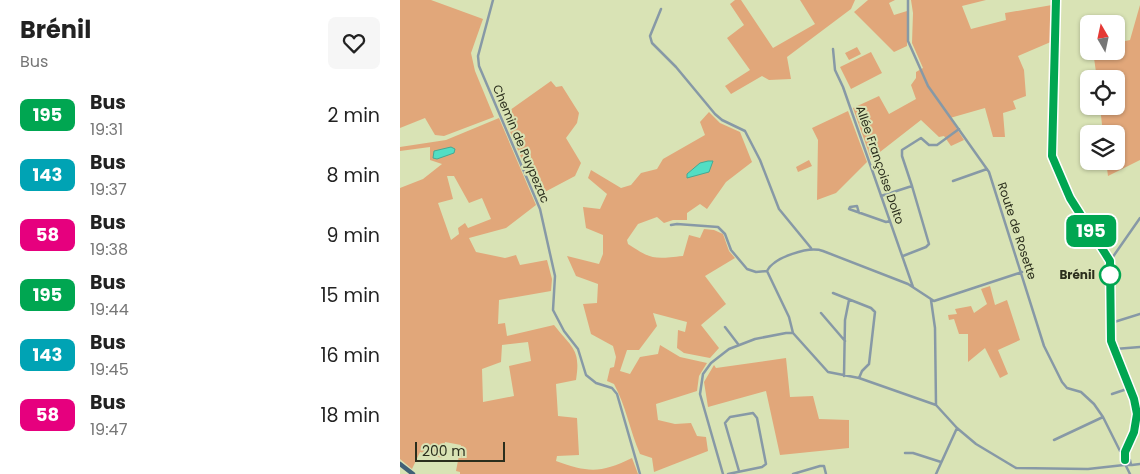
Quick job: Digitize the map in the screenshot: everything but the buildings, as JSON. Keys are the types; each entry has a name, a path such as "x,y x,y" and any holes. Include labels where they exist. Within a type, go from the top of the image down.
{"main road":[{"path":"400,465 409,474"},
{"path":"400,465 413,474"}],"street":[{"name":"Chemin de Puypezac","path":"493,0 478,56 479,66 540,209 555,276 553,310 564,331 578,348 586,375 590,380 612,388 617,394 640,474"},
{"name":"Route de Rosette","path":"908,0 908,40 928,86 987,169 1022,272 1044,346 1062,382 1068,388 1081,392 1087,397 1103,417 1120,451 1126,454 1130,460"},
{"path":"1056,0 1052,156 1070,198 1110,261 1111,341 1130,388 1137,414 1125,463 1131,474"},
{"path":"661,9 650,36 652,43 676,67 715,114 722,120 745,131 760,160 779,208 811,248 829,253 913,287 931,300 940,300 1022,272"},
{"name":"Allée Françoise Dolto","path":"833,49 835,70 844,87 913,287"},
{"path":"903,256 926,248 930,242 902,156 902,150 921,138 929,145 937,145 960,129"},
{"path":"953,181 987,169"},
{"path":"881,196 912,186"},
{"path":"859,213 890,221"},
{"path":"1110,261 1140,218"},
{"path":"671,225 718,227 725,234 731,250 747,269 756,272 767,271 779,261 811,248"},
{"path":"767,271 794,333 828,372 859,378 936,405 957,428 976,444 1016,468 1088,469 1125,463 1130,460 1140,463"},
{"path":"832,293 875,312 869,364 862,370 859,378"},
{"path":"844,376 845,320 849,300"},
{"path":"931,300 935,328 936,405"},
{"path":"821,313 845,341"},
{"path":"1111,323 1140,314"},
{"path":"725,327 738,344"},
{"path":"723,474 700,394 703,374 711,363 738,344 786,333 794,333"},
{"path":"1115,349 1140,347"},
{"path":"1112,394 1130,388"},
{"path":"728,474 762,467 766,464 757,418 753,413 730,417 725,423 739,471"},
{"path":"1054,440 1103,417"},
{"path":"936,474 957,428"},
{"path":"905,453 913,452 941,462"},
{"path":"1130,460 1131,474"},
{"path":"1125,463 1130,466 1140,463"},
{"path":"793,474 820,466 824,466 826,474"}],"shaded area":[{"path":"400,0 431,0 483,19 471,53 475,71 494,117 444,136 435,135 425,118 400,128"},
{"path":"735,0 741,0 773,48 815,24 800,0 855,0 851,9 787,57 791,79 769,80 762,76 731,94 725,86 750,70 727,38 744,25 730,4"},
{"path":"868,0 895,0 889,3 894,15 907,11 907,46 894,52 854,12"},
{"path":"911,0 986,0 962,6 971,29 1006,20 1005,13 1052,5 1053,41 1018,56 1024,70 1026,96 1013,101 1016,109 1003,113 1005,137 993,137 985,108 950,118 964,140 951,146 944,136 939,137 921,120 871,159 853,108 879,96 889,114 916,99 911,85 916,78 916,72 923,68 912,43 913,13"},
{"path":"1140,5 1140,160 1125,168 1125,125 1102,125 1101,115 1125,115 1125,70 1096,70 1094,60 1125,60 1125,41 1130,40"},
{"path":"857,47 861,54 849,60 845,53"},
{"path":"871,52 882,73 851,89 840,67"},
{"path":"551,81 556,87 562,86 579,113 577,123 566,138 581,163 575,176 541,194 538,173 530,162 523,162 503,115"},
{"path":"848,111 867,162 836,193 817,200 818,140 812,128"},
{"path":"709,112 720,123 740,132 752,162 726,182 707,209 700,204 687,213 687,220 673,220 664,223 657,217 638,224 627,240 628,244 648,256 659,258 683,256 689,235 700,238 704,229 714,230 723,234 729,251 735,258 705,276 726,304 701,325 719,348 710,358 684,353 677,348 678,330 685,332 687,322 653,313 657,326 639,350 627,350 620,371 630,374 640,357 658,354 660,345 680,357 707,363 699,376 697,391 656,404 658,420 675,424 691,423 697,436 706,437 708,451 654,472 652,458 640,454 622,401 614,384 607,381 610,368 614,367 616,357 613,346 591,334 583,304 597,303 598,284 576,276 567,256 599,264 603,254 603,235 586,228 583,207 600,209 607,194 588,178 591,170 621,188 631,185 641,173 657,169 663,159 705,135 700,122"},
{"path":"499,118 536,205 506,228 469,238 476,252 505,258 516,255 520,265 547,260 552,279 551,291 499,300 498,324 505,323 507,336 554,325 574,349 577,362 576,380 556,384 558,416 577,418 579,455 557,456 556,461 577,468 595,470 603,469 632,458 638,474 460,474 460,472 456,471 461,445 445,442 442,458 420,452 412,469 400,459 400,188 423,179 442,164 430,160 430,147 400,151 400,147 446,140","holes":["447,176 454,176 469,203 482,198 491,219 468,228 465,223 458,228 459,234 451,240 438,203 453,199","528,342 531,361 509,366 514,396 483,402 482,369 501,362 502,345"]},
{"path":"809,160 812,166 798,172 796,167"},
{"path":"1107,170 1120,170 1108,176"},
{"path":"990,286 995,305 1007,300 1020,340 998,350 1008,374 1000,378 985,348 968,362 968,334 959,334 954,319 949,320 948,315 957,314 955,309 971,306 974,313 987,304 981,289"},
{"path":"786,358 790,397 813,396 819,419 849,420 849,448 780,455 766,391 708,407 704,382 714,365 716,368"}],"water":[{"path":"451,147 455,149 454,153 437,159 433,158 434,151"},
{"path":"713,161 709,172 687,178 687,174 700,163"}],"bus line":[{"name":"195","path":"1056,0 1052,156 1070,198 1110,261 1111,341 1134,399 1137,414 1136,426 1125,452 1125,460"}],"place":[{"name":"Brénil","path":"1110,275"}]}
